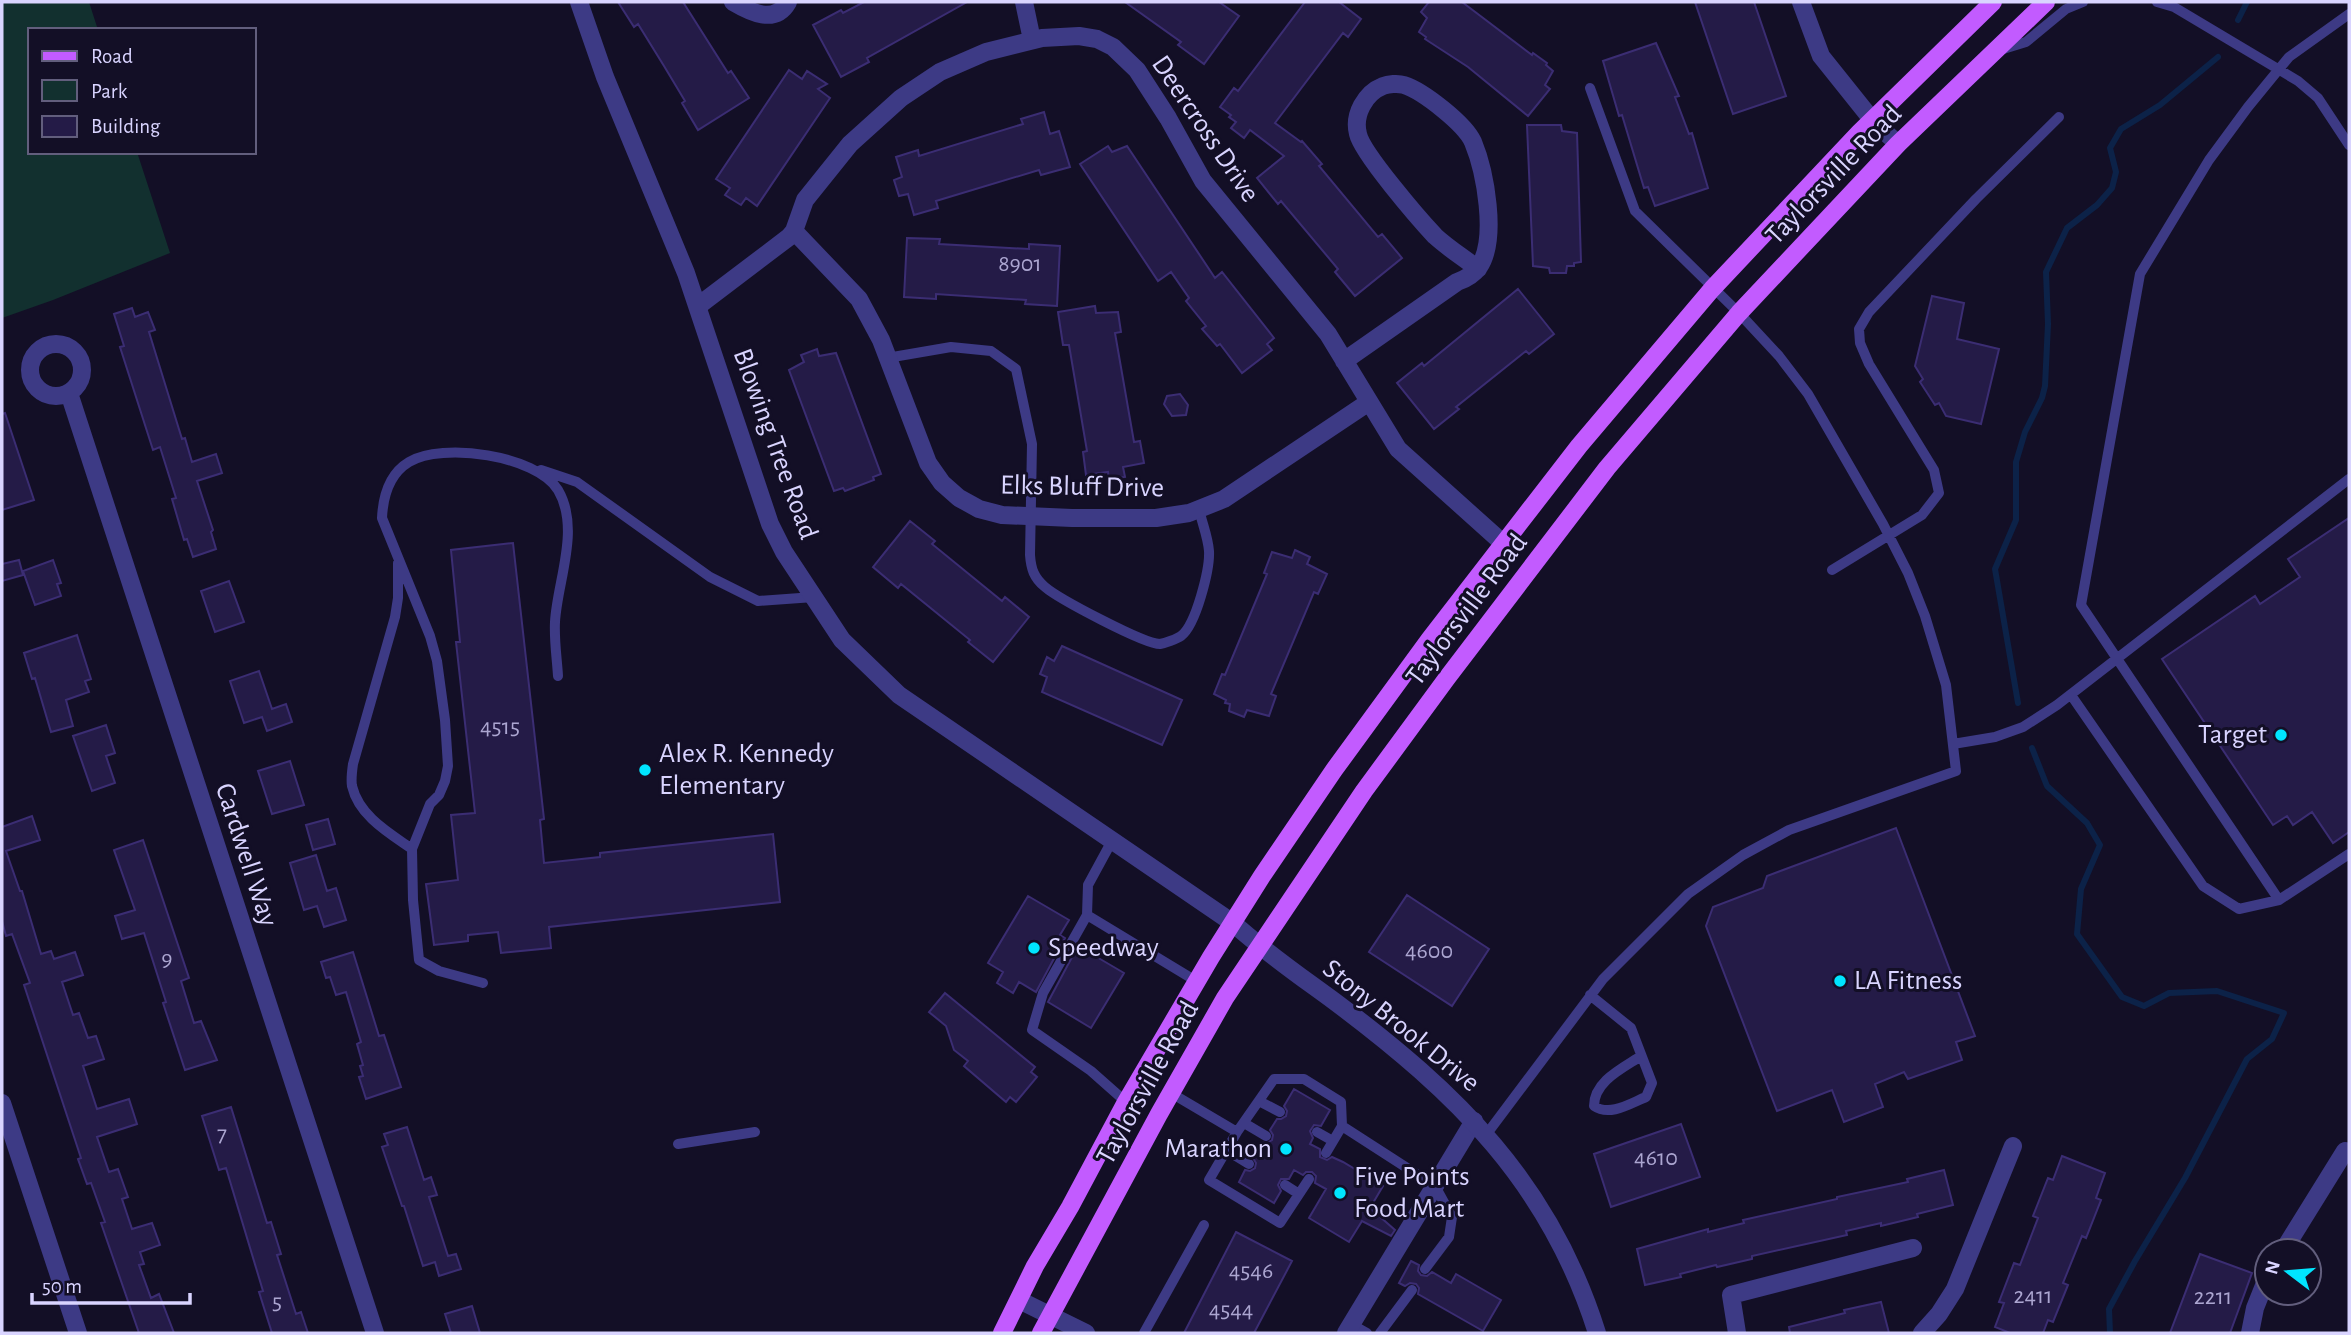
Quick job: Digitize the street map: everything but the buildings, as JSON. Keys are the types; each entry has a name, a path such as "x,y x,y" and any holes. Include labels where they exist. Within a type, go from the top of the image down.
{"main road":[{"name":"Taylorsville Road","path":"1002,1333 1035,1266 1196,981 1262,876 1334,770 1429,640 1579,446 1712,289 1859,133 1993,2"},
{"name":"Taylorsville Road","path":"1041,1333 1225,998 1364,791 1447,678 1607,468 1739,313 1898,144 2046,2"}],"street":[{"name":"Blowing Tree Road","path":"579,2 605,77 698,306 770,524 790,561 842,640 899,695 1233,923"},
{"path":"733,2 751,13 769,15 784,9 788,2"},
{"path":"1024,2 1032,40"},
{"path":"1801,2 1821,56 1873,121 1898,144"},
{"name":"Deercross Drive","path":"698,306 789,237 794,231 805,200 812,191 850,144 901,98 940,72 986,52 1032,40 1061,36 1097,39 1114,47 1125,57 1150,89 1203,181 1328,334 1398,449 1505,545"},
{"path":"1344,361 1457,282 1468,278 1478,269 1483,259 1489,232 1481,169 1472,140 1425,97 1403,85 1386,84 1376,89 1365,99 1359,114 1358,134 1366,151 1436,237 1478,269"},
{"name":"Elks Bluff Drive","path":"794,231 859,299 881,340 928,463 942,483 959,498 979,509 1002,515 1156,518 1199,509 1224,499 1369,401"},
{"name":"Cardwell Way","path":"69,393 375,1333"},
{"name":"Stony Brook Drive","path":"1233,923 1258,946 1335,1002 1416,1067 1480,1128 1539,1204 1572,1265 1597,1333"},
{"path":"2,1103 78,1333"},
{"path":"1355,1330 1435,1186 1480,1128"},
{"path":"1922,1333 1939,1314 1955,1289 2013,1146"},
{"path":"2292,1237 2345,1151"},
{"path":"1737,1333 1731,1295 1913,1248"},
{"path":"1019,1300 1086,1333"},
{"path":"2250,1333 2255,1307"}],"lane":[{"path":"1990,54 2026,42 2066,9 2083,2"},
{"path":"2157,2 2171,5 2298,80 2318,98 2349,145"},
{"path":"2279,900 2081,605 2140,274 2209,160 2248,107 2289,57 2349,14"},
{"path":"1480,1128 1615,966 1688,894 1743,855 1789,830 1956,771 1945,685 1925,616 1908,573 1888,535 1808,394 1779,356 1635,211 1590,88"},
{"path":"1832,570 1922,515 1939,493 1934,470 1869,364 1860,343 1859,329 1868,312 2059,117"},
{"path":"887,358 951,347 991,351 1016,369 1032,444 1032,572 1044,586 1059,597 1136,637 1160,644 1181,636 1193,618 1203,590 1209,552 1199,509"},
{"path":"484,983 439,971 419,960 413,900 412,849 430,804 439,795 448,766 437,661 430,636 382,518 383,500 392,479 406,464 440,453 497,457 577,482 710,577 758,601 814,597"},
{"path":"525,465 546,477 557,489 566,512 568,541 555,624 558,676"},
{"path":"1953,744 1995,737 2023,727 2071,695 2349,479"},
{"path":"397,555 398,598 353,764 352,786 363,809 375,822 412,849"},
{"path":"2071,695 2203,886 2239,909 2279,900 2349,854"},
{"path":"1113,839 1088,885 1087,915 1043,993 1032,1030 1091,1071 1126,1102"},
{"path":"1087,915 1196,981"},
{"path":"1590,995 1631,1028 1642,1056 1652,1083 1646,1097 1611,1111 1594,1106 1594,1096 1606,1080 1642,1056"},
{"path":"1309,1179 1280,1223 1209,1180 1274,1079 1304,1079 1341,1102 1342,1126 1326,1153"},
{"path":"1171,1093 1241,1128 1266,1136"},
{"path":"1259,1101 1280,1112"},
{"path":"1342,1126 1435,1186 1452,1217 1449,1237 1425,1269"},
{"path":"678,1144 755,1132"},
{"path":"1317,1132 1333,1141"},
{"path":"1226,1150 1249,1164"},
{"path":"1285,1185 1298,1194"},
{"path":"1144,1333 1204,1225"},
{"path":"1380,1333 1412,1290"}],"green space":[{"path":"2,2 89,2 97,28 28,28 28,154 138,154 170,253 2,318"}],"waterway":[{"path":"2238,20 2247,2"},
{"path":"2018,703 1995,569 2016,520 2016,462 2025,432 2045,386 2048,324 2046,272 2067,228 2097,205 2112,188 2116,172 2110,148 2121,129 2160,105 2218,57"},
{"path":"2032,748 2047,786 2087,823 2100,845 2081,889 2077,934 2122,997 2144,1006 2169,993 2217,991 2284,1013 2272,1039 2247,1059 2185,1178 2135,1261 2109,1309 2110,1333"}],"place":[{"name":"Target","path":"2281,735"},
{"name":"Alex R. Kennedy Elementary","path":"645,770"},
{"name":"Speedway","path":"1034,948"},
{"name":"LA Fitness","path":"1840,981"},
{"name":"Marathon","path":"1286,1149"},
{"name":"Five Points Food Mart","path":"1340,1193"}]}
